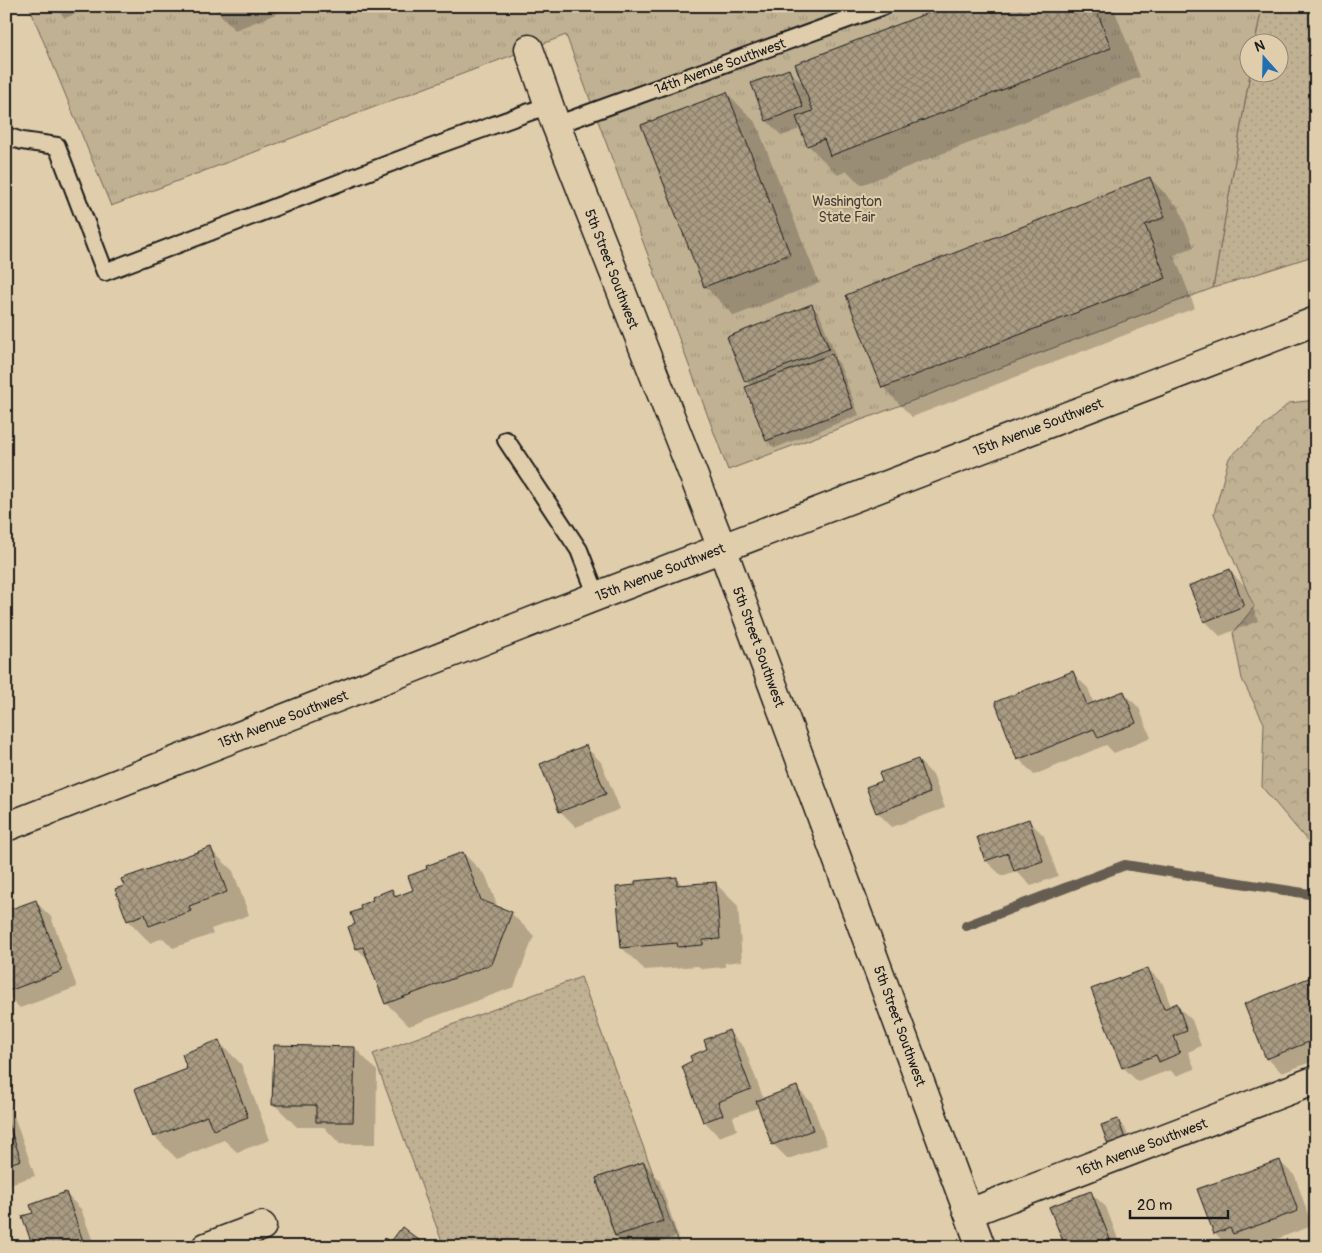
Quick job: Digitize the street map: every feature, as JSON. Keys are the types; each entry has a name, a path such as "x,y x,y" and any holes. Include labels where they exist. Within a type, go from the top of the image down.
{"street":[{"name":"5th Street Southwest","path":"529,49 552,116 722,548 981,1247"},
{"name":"15th Avenue Southwest","path":"6,827 597,596 1316,320"},
{"name":"16th Avenue Southwest","path":"969,1213 1316,1080"},
{"path":"206,1247 262,1226"}],"lane":[{"name":"14th Avenue Southwest","path":"6,136 22,141 57,146 106,272 421,152 552,116 884,6"},
{"path":"506,440 579,550 597,596"}],"green space":[{"name":"Washington State Fair","path":"29,6 1262,6 1257,32 1240,32 1240,82 1248,82 1213,288 728,470 566,35 111,206"},
{"path":"1262,6 1316,6 1316,255 1213,288 1248,82 1290,82 1290,32 1257,32"},
{"path":"1316,400 1316,851 1262,787 1264,723 1242,679 1233,633 1254,607 1214,514 1229,458 1289,403"},
{"path":"581,977 680,1247 444,1247 373,1054","holes":["644,1162 663,1220 615,1236 596,1178"]}],"building":[{"path":"946,6 1095,6 1111,48 830,156 824,139 807,146 796,117 813,111 795,64"},
{"path":"789,69 803,107 766,121 751,83"},
{"path":"727,92 790,254 704,287 641,125"},
{"path":"1150,177 1165,217 1145,225 1166,278 882,388 846,295"},
{"path":"812,304 829,349 745,382 727,337"},
{"path":"832,354 853,408 766,441 745,387"},
{"path":"1230,569 1244,606 1204,622 1189,586"},
{"path":"1073,671 1087,705 1124,691 1136,723 1098,738 1094,729 1017,760 995,702"},
{"path":"586,745 606,794 559,812 540,764"},
{"path":"918,759 930,793 876,813 866,787 882,781 879,773"},
{"path":"1029,819 1043,861 1014,871 1008,853 985,861 977,837"},
{"path":"211,847 227,892 189,906 191,911 149,926 145,914 127,921 115,889 124,886 121,879"},
{"path":"463,852 481,900 512,912 492,964 385,1004 363,947 356,949 348,927 355,924 351,913 361,909 360,905 373,900 372,897 392,889 395,897 413,890 408,876 427,869 426,866"},
{"path":"677,877 677,885 716,882 720,939 703,940 703,945 678,947 677,943 621,948 616,887 635,885 635,881"},
{"path":"36,900 62,971 6,992 6,911"},
{"path":"1148,968 1164,1009 1177,1003 1187,1031 1174,1036 1180,1053 1159,1062 1156,1055 1122,1068 1091,989"},
{"path":"1316,975 1316,1039 1266,1059 1244,1004"},
{"path":"729,1030 751,1089 718,1102 723,1115 703,1122 682,1066 692,1061 690,1056 707,1049 704,1040"},
{"path":"219,1040 248,1117 213,1130 207,1116 153,1137 135,1089 187,1069 182,1054"},
{"path":"274,1045 355,1047 353,1122 316,1122 316,1105 272,1105"},
{"path":"797,1086 813,1130 772,1145 756,1101"},
{"path":"6,1117 21,1160 6,1165"},
{"path":"1118,1119 1127,1144 1110,1150 1101,1125"},
{"path":"1280,1160 1298,1211 1233,1234 1230,1228 1214,1234 1197,1189"},
{"path":"644,1162 663,1221 615,1236 596,1178"},
{"path":"1091,1191 1113,1247 1057,1247 1056,1244 1063,1241 1049,1207"},
{"path":"66,1192 85,1247 33,1247 22,1216 33,1213 30,1205"},
{"path":"402,1227 428,1247 378,1247 385,1238 390,1243"}],"waterway":[{"path":"966,926 1125,865 1316,895"}]}
